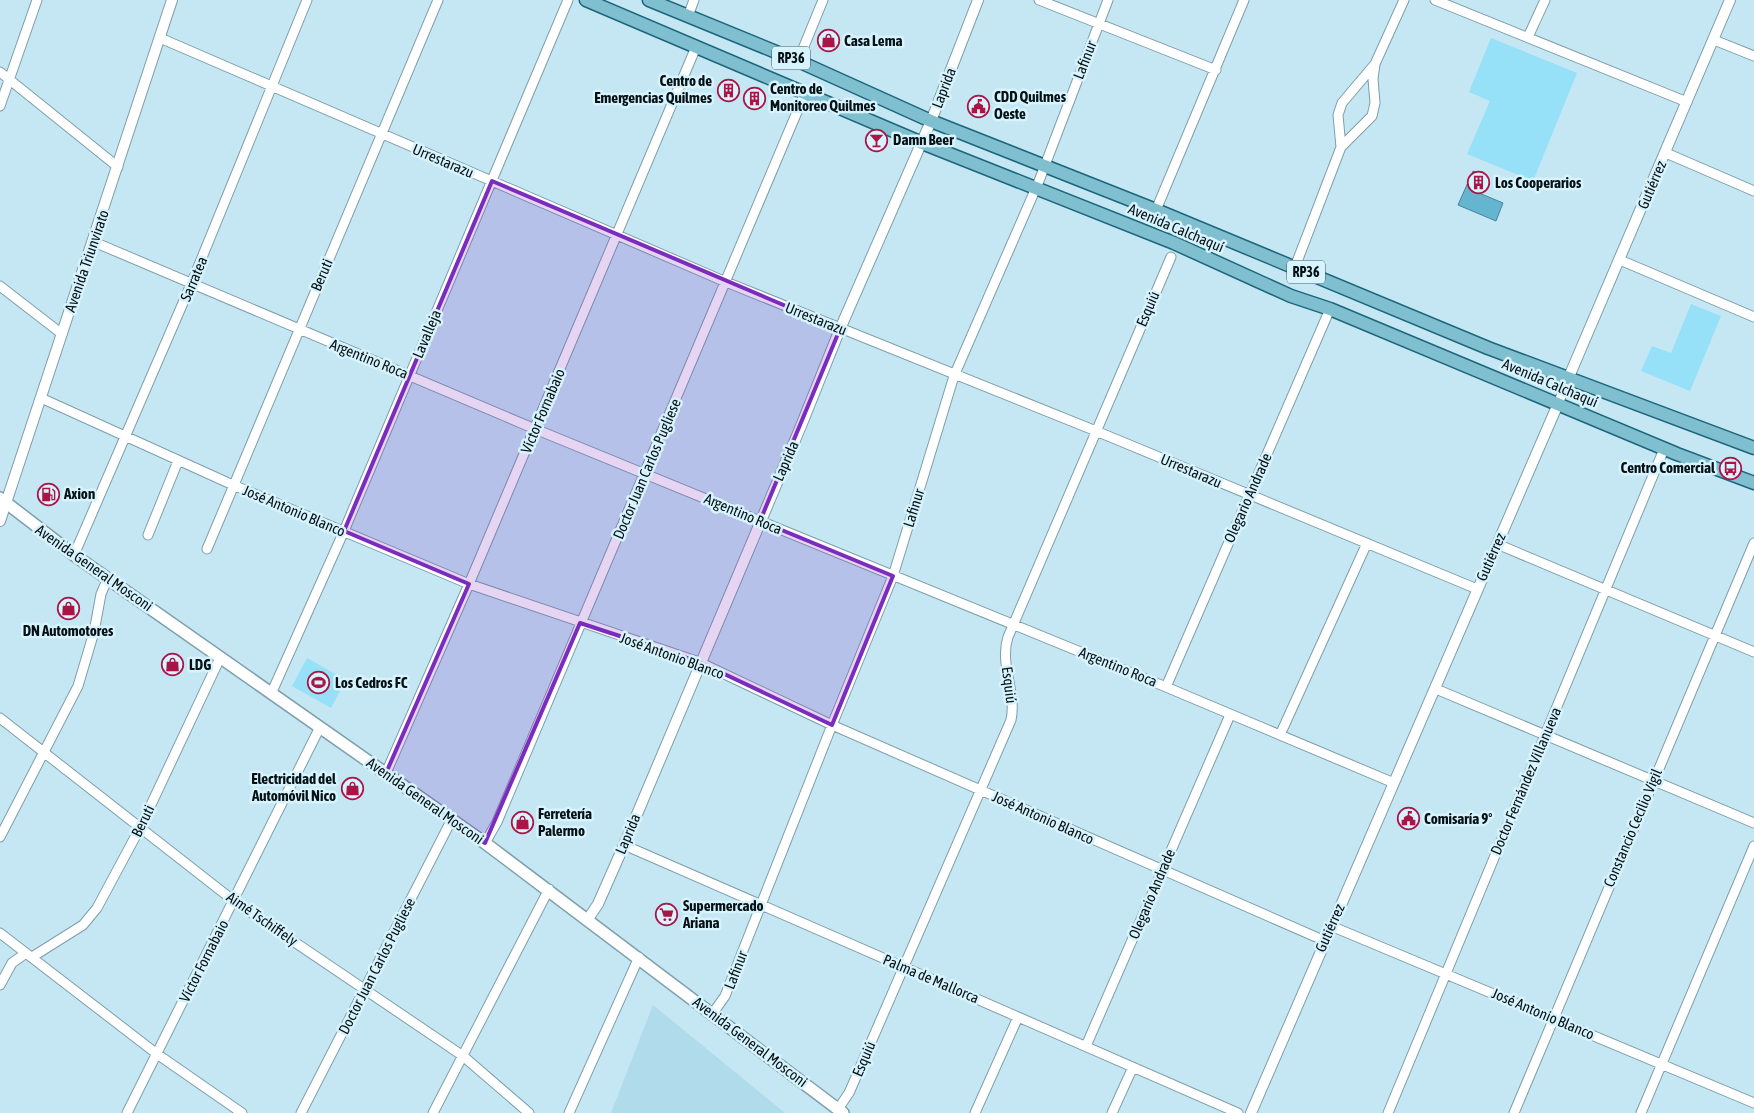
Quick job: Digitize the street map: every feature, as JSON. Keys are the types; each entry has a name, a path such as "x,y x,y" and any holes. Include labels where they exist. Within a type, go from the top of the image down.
{"main road":[{"name":"Avenida Calchaquí","path":"586,0 922,143 1174,244 1291,296 1330,309 1664,449 1754,483"},
{"name":"Avenida Calchaquí","path":"649,0 798,62 931,121 1045,165 1568,379 1754,448"},
{"name":"Avenida General Mosconi","path":"3,501 220,658 452,819 549,889 841,1111"}],"street":[{"path":"0,106 37,0"},
{"name":"Avenida Triunvirato","path":"0,522 3,501 41,398 94,242 172,0"},
{"name":"Sarratea","path":"74,554 126,438 192,282 307,0"},
{"name":"Beruti","path":"207,549 438,0"},
{"name":"Lavalleja","path":"271,694 344,532 568,0"},
{"path":"688,16 694,0"},
{"path":"798,62 823,0"},
{"name":"Laprida","path":"588,919 598,904 624,845 840,329 922,143 978,0"},
{"path":"1039,0 1216,70"},
{"name":"Lafinur","path":"713,1014 725,996 832,725 894,576 954,376 1045,165 1108,0"},
{"path":"1156,210 1244,0"},
{"path":"1295,267 1341,147 1372,116 1375,103 1373,75 1375,64 1404,0"},
{"path":"1435,0 1687,102"},
{"path":"1528,37 1544,0"},
{"name":"Gutiérrez","path":"1251,1113 1436,689 1476,589 1558,404 1730,0"},
{"name":"Urrestarazu","path":"160,38 726,282 954,376 1096,431 1367,542 1476,589"},
{"path":"1714,40 1754,56"},
{"name":"Víctor Fornabaio","path":"386,773 618,236 696,47"},
{"path":"1341,147 1338,115 1342,103 1375,64"},
{"path":"0,72 118,167"},
{"name":"Doctor Juan Carlos Pugliese","path":"485,843 497,822 580,622 646,473 805,93"},
{"path":"1666,153 1754,191"},
{"name":"Argentino Roca","path":"94,242 535,429 1166,687 1394,783"},
{"name":"Esquiú","path":"841,1111 1013,712 1005,650 1013,625 1171,257"},
{"path":"1620,260 1754,317"},
{"path":"0,286 62,334"},
{"name":"Olegario Andrade","path":"1166,687 1330,309"},
{"name":"José Antonio Blanco","path":"41,398 233,485 469,584 699,662 832,725 1325,941"},
{"name":"Doctor Fernández Villanueva","path":"1388,1113 1607,591 1664,449"},
{"path":"148,536 178,461"},
{"path":"1280,735 1367,542"},
{"name":"Constancio Cecilio Vigil","path":"1514,1113 1754,543"},
{"path":"1497,544 1754,652"},
{"path":"0,837 78,686 94,632 101,594 108,578"},
{"name":"Beruti","path":"29,955 76,930 91,916 141,826 220,658"},
{"path":"1436,689 1652,782 1754,823"},
{"name":"Olegario Andrade","path":"1086,1046 1230,714"},
{"name":"Aimé Tschiffely","path":"0,718 45,751 234,900 463,1056 529,1113"},
{"name":"Víctor Fornabaio","path":"127,1113 320,727"},
{"name":"Doctor Juan Carlos Pugliese","path":"301,1113 452,819"},
{"name":"Palma de Mallorca","path":"624,845 760,906 1238,1113"},
{"path":"1641,1113 1754,846"},
{"path":"433,1113 549,889"},
{"name":"José Antonio Blanco","path":"1331,926 1754,1103"},
{"path":"0,933 156,1054 242,1113"},
{"path":"0,985 12,963 29,955"},
{"path":"569,1113 639,957"},
{"path":"975,1113 1018,1017"},
{"path":"1112,1113 1133,1067"}],"highlighted area":[{"path":"492,181 840,329 760,521 893,576 832,725 699,662 580,623 485,843 386,773 469,584 344,531"}],"shaded area":[{"path":"1491,38 1577,73 1533,181 1467,154 1490,101 1469,92"},
{"path":"1473,171 1486,177 1479,193 1503,203 1496,221 1458,205"},
{"path":"1691,304 1721,316 1690,391 1641,371 1652,346 1671,353"},
{"name":"Los Cedros FC","path":"307,658 346,680 331,708 292,686"},
{"path":"653,1005 785,1113 611,1113"}],"place":[{"name":"Casa Lema","path":"828,41"},
{"name":"Centro de Emergencias Quilmes","path":"728,90"},
{"name":"Centro de Monitoreo Quilmes","path":"754,98"},
{"name":"CDD Quilmes Oeste","path":"978,106"},
{"name":"Damn Beer","path":"877,140"},
{"name":"Los Cooperarios","path":"1479,183"},
{"name":"Centro Comercial","path":"1731,468"},
{"name":"Axion","path":"48,494"},
{"name":"DN Automotores","path":"68,608"},
{"name":"LDG","path":"173,665"},
{"name":"Los Cedros FC","path":"319,683"},
{"name":"Electricidad del Automóvil Nico","path":"352,788"},
{"name":"Comisaría 9°","path":"1408,819"},
{"name":"Ferretería Palermo","path":"522,823"},
{"name":"Supermercado Ariana","path":"667,915"}]}
